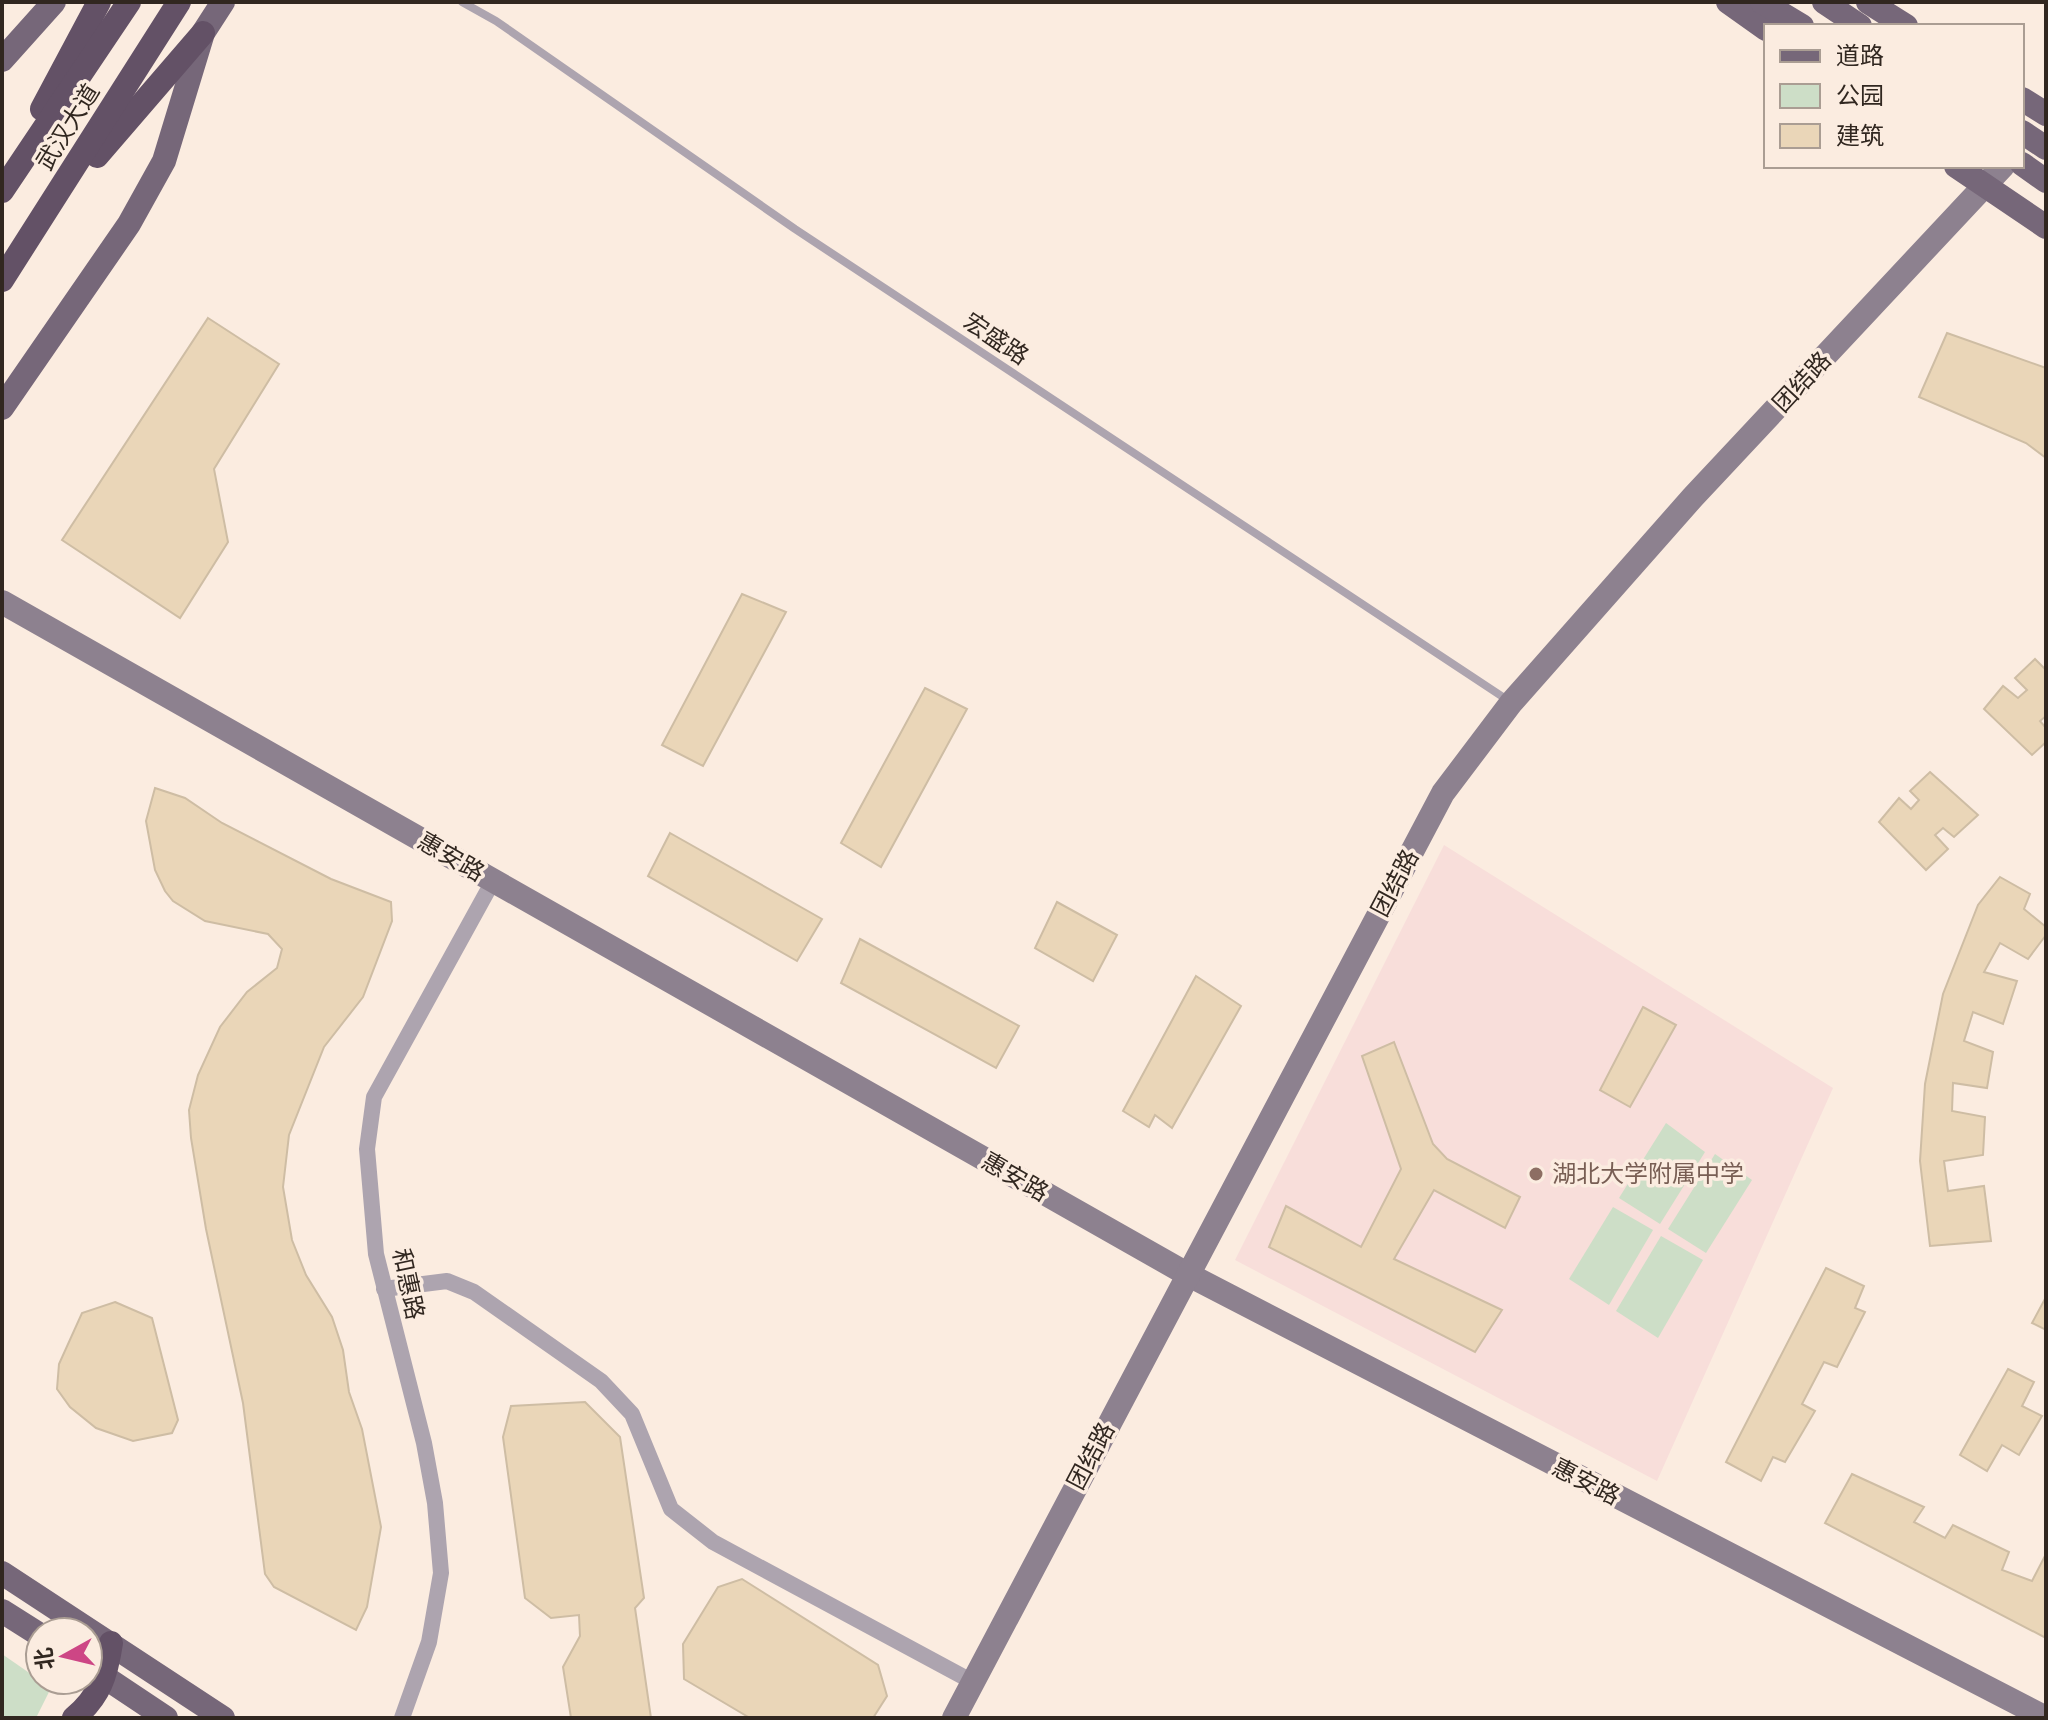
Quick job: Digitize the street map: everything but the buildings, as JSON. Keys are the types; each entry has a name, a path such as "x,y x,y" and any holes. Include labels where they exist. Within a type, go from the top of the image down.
{"highway":[{"path":"8,182 51,89 99,2"},
{"name":"武汉大道","path":"2,280 179,2"},
{"name":"武汉大道","path":"8,182 122,12"},
{"path":"48,212 203,33"},
{"path":"104,1658 111,1643"},
{"path":"74,1718 92,1703 93,1696"}],"main road":[{"path":"2,60 54,2"},
{"path":"2,408 129,224 164,161 203,33 223,2"},
{"path":"1728,2 1764,28"},
{"path":"1762,2 1799,24"},
{"path":"1824,2 1857,24"},
{"path":"1868,2 1903,24"},
{"path":"2024,100 2046,115"},
{"path":"2024,133 2046,148"},
{"path":"2024,165 2046,181"},
{"path":"1959,168 2043,226"},
{"path":"2,1573 223,1718"},
{"path":"2,1611 24,1625"},
{"path":"104,1677 166,1718"}],"street":[{"path":"2024,142 2046,115"},
{"name":"团结路","path":"954,1718 1443,793 1511,703 1693,497 2001,168"},
{"name":"惠安路","path":"2,602 1187,1274 2046,1718"},
{"name":"和惠路","path":"402,1718 429,1642 441,1573 435,1503 427,1458 376,1254 367,1149 374,1097 493,881"},
{"path":"384,1289 447,1281 474,1292 601,1381 632,1414 671,1509 727,1550 973,1682"}],"lane":[{"name":"宏盛路","path":"462,2 496,21 795,229 1511,703"}],"shaded area":[{"name":"湖北大学附属中学","path":"1444,845 1833,1088 1657,1481 1235,1260"}],"green space":[{"path":"1666,1123 1705,1152 1660,1224 1619,1198"},
{"path":"1715,1154 1752,1180 1706,1253 1668,1229"},
{"path":"1613,1207 1653,1230 1609,1305 1569,1279"},
{"path":"1661,1236 1703,1260 1658,1338 1616,1311"},
{"path":"2,1654 24,1669 24,1696 47,1696 36,1718 2,1718"}],"place":[{"name":"湖北大学附属中学","path":"1536,1174"}]}
